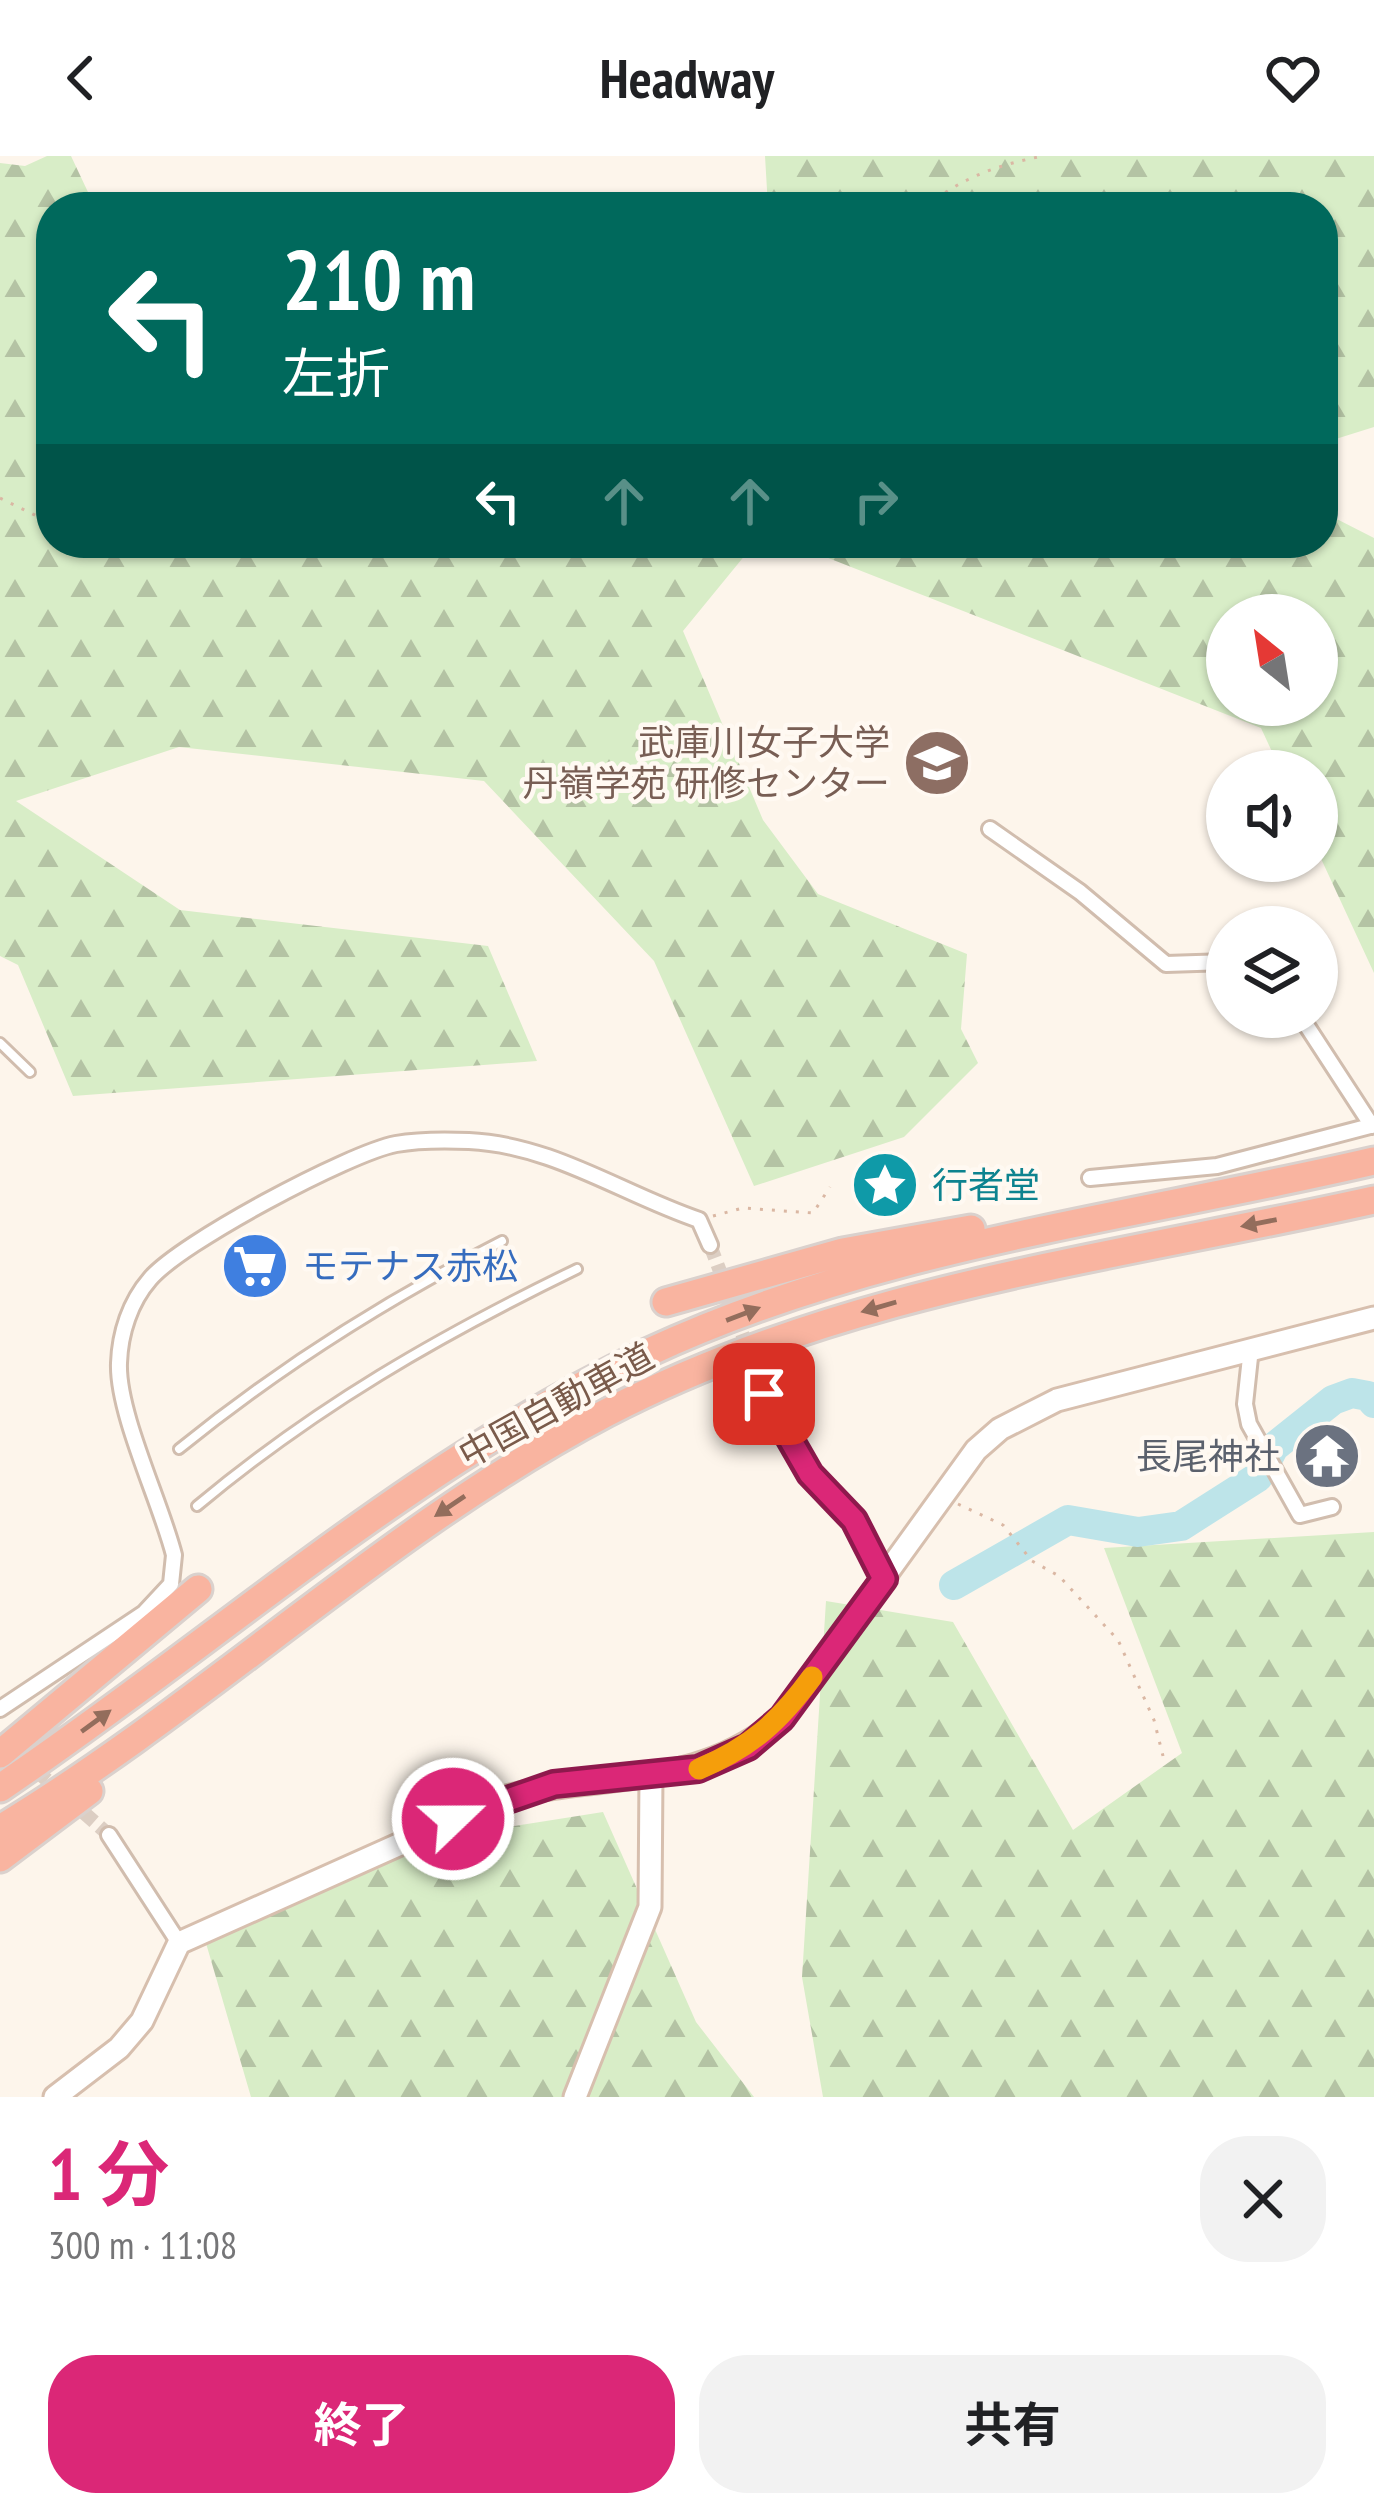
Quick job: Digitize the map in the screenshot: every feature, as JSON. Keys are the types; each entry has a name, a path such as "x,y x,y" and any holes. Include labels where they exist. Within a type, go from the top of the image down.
{"highway":[{"name":"中国自動車道","path":"0,1788 398,1498 589,1382 718,1323 852,1277 1374,1161"},
{"name":"中国自動車道","path":"0,1829 151,1728 415,1529 543,1448 670,1382 867,1310 978,1282 1374,1200"},
{"path":"667,1302 843,1252 1147,1208"},
{"path":"0,1754 198,1589"},
{"path":"0,1858 101,1781 285,1626"}],"street":[{"path":"989,829 1080,892 1166,964 1206,963"},
{"path":"1090,1178 1217,1166 1373,1125 1315,1038"},
{"path":"0,1709 144,1613 171,1584 174,1555 119,1367 124,1324 151,1277 179,1255 317,1176 395,1144 470,1141 579,1166 653,1204 699,1220 710,1245"},
{"path":"55,2097 119,2048 142,2021 179,1943 503,1798 554,1784 698,1769 748,1747 782,1718 976,1450 1029,1413 1057,1400 1374,1318"},
{"path":"1251,1348 1245,1404 1255,1436 1300,1515 1332,1507"},
{"path":"764,1394 810,1474 854,1520 884,1579"},
{"path":"574,2097 650,1907 651,1774"},
{"path":"109,1835 179,1943"}],"lane":[{"path":"0,1042 31,1072"},
{"path":"179,1448 262,1382 416,1285 502,1241"},
{"path":"197,1506 284,1434 456,1328 577,1269"}],"path":[{"path":"944,192 996,166 1043,156"},
{"path":"0,498 36,516"},
{"path":"699,1220 743,1208 813,1213 830,1187"},
{"path":"945,1494 968,1512 1003,1526 1032,1562 1060,1576 1118,1640 1154,1720 1163,1756"}],"green space":[{"path":"47,156 71,156 88,192 36,192 36,558 743,558 683,631 763,820 818,894 967,954 961,1029 978,1063 904,1137 754,1186 654,961 484,781 179,747 16,801 180,910 488,946 537,1061 73,1096 18,965 0,956 0,163 25,166"},
{"path":"765,156 1374,156 1374,427 1338,438 1338,192 767,192"},
{"path":"1338,520 1374,538 1374,973 1332,882 1338,882 1338,750 1271,750 1256,726 1338,726 1338,594 1206,594 1206,706 828,558 1338,558"},
{"path":"1374,1532 1374,2097 823,2097 802,1977 826,1601 953,1622 1073,1830 1182,1753 1104,1548"},
{"path":"603,1812 696,2022 754,2097 251,2097 203,1933 444,1837"}],"waterway":[{"path":"954,1585 1068,1520 1138,1532 1181,1526 1258,1477 1274,1447 1333,1400 1352,1393 1368,1396 1374,1403"}],"tunnel":[{"path":"710,1245 726,1287"},
{"path":"735,1314 764,1393"},
{"path":"5,1743 109,1835"}],"slow traffic":[{"path":"699,1769 748,1747 782,1718 812,1677"}],"place":[{"name":"武庫川女子大学 丹嶺学苑 研修センター","path":"937,763"},
{"name":"行者堂","path":"885,1185"},
{"name":"モテナス赤松","path":"255,1266"},
{"name":"長尾神社","path":"1327,1456"}],"route":[{"path":"453,1819 554,1784 698,1769 748,1747 782,1718 884,1579 854,1520 810,1474 764,1394"}]}
